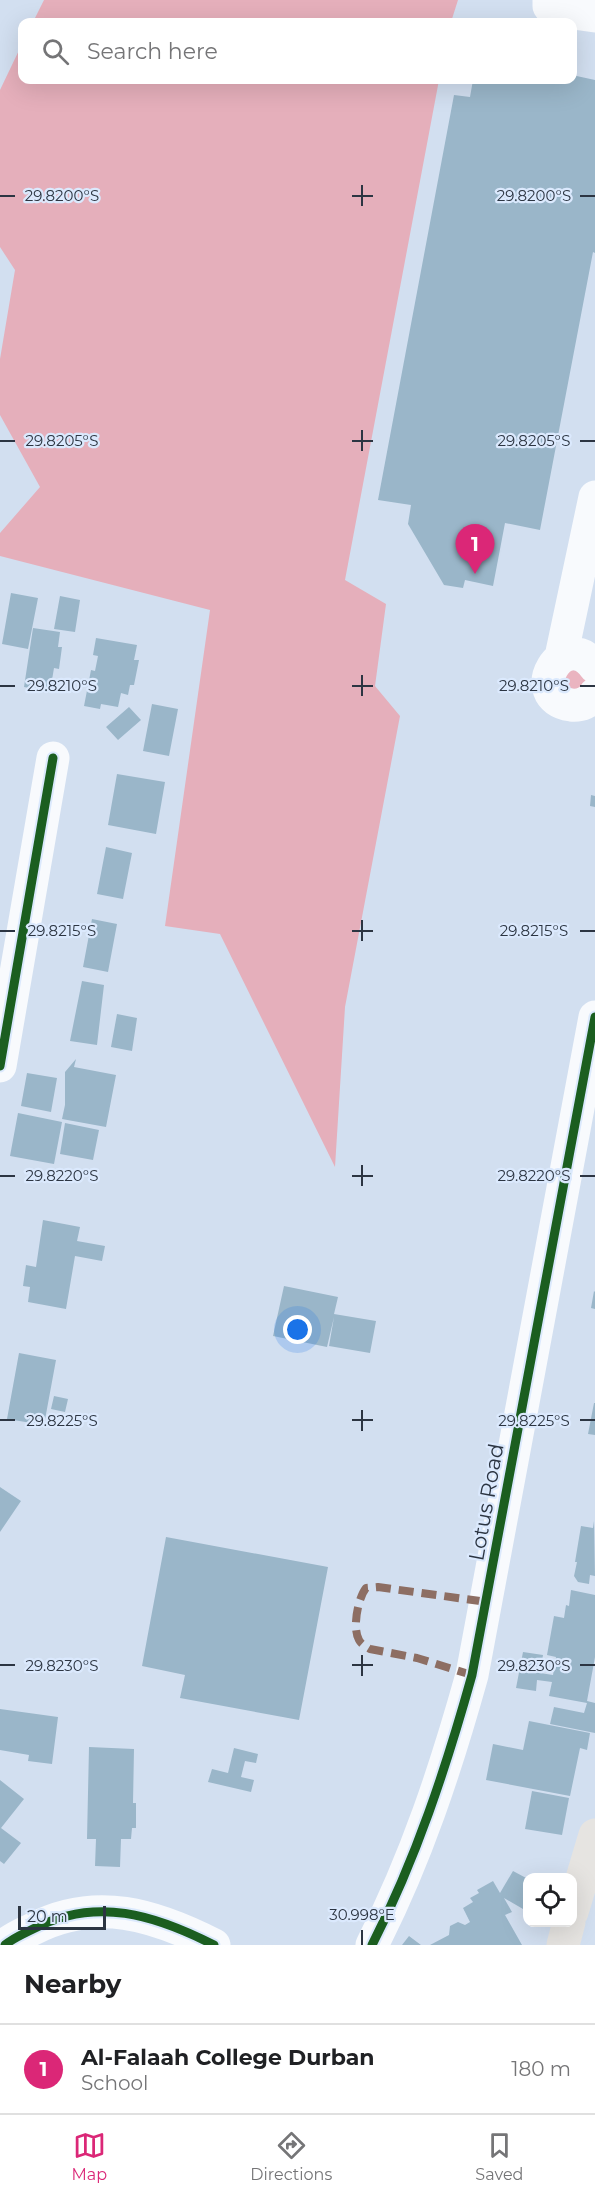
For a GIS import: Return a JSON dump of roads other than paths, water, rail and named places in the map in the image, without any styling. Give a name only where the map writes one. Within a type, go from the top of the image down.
[{"type":"main road","points":[[577,1898],[595,1835]]},
{"type":"main road","points":[[563,1945],[568,1927]]},
{"type":"street","points":[[549,0],[552,10],[595,16]]},
{"type":"street","points":[[561,657],[595,496]]},
{"type":"street","points":[[571,654],[581,655],[590,660],[595,689],[585,703],[575,706],[565,704],[550,692],[549,672],[561,657],[571,654]]},
{"type":"street","points":[[0,1066],[53,758]]},
{"type":"street","name":"Lotus Road","points":[[372,1945],[427,1820],[472,1675],[595,1017]]},
{"type":"street","points":[[5,1945],[46,1922],[98,1910],[149,1917],[214,1945]]},
{"type":"place","name":"Al-Falaah College Durban","points":[[475,574]]}]
